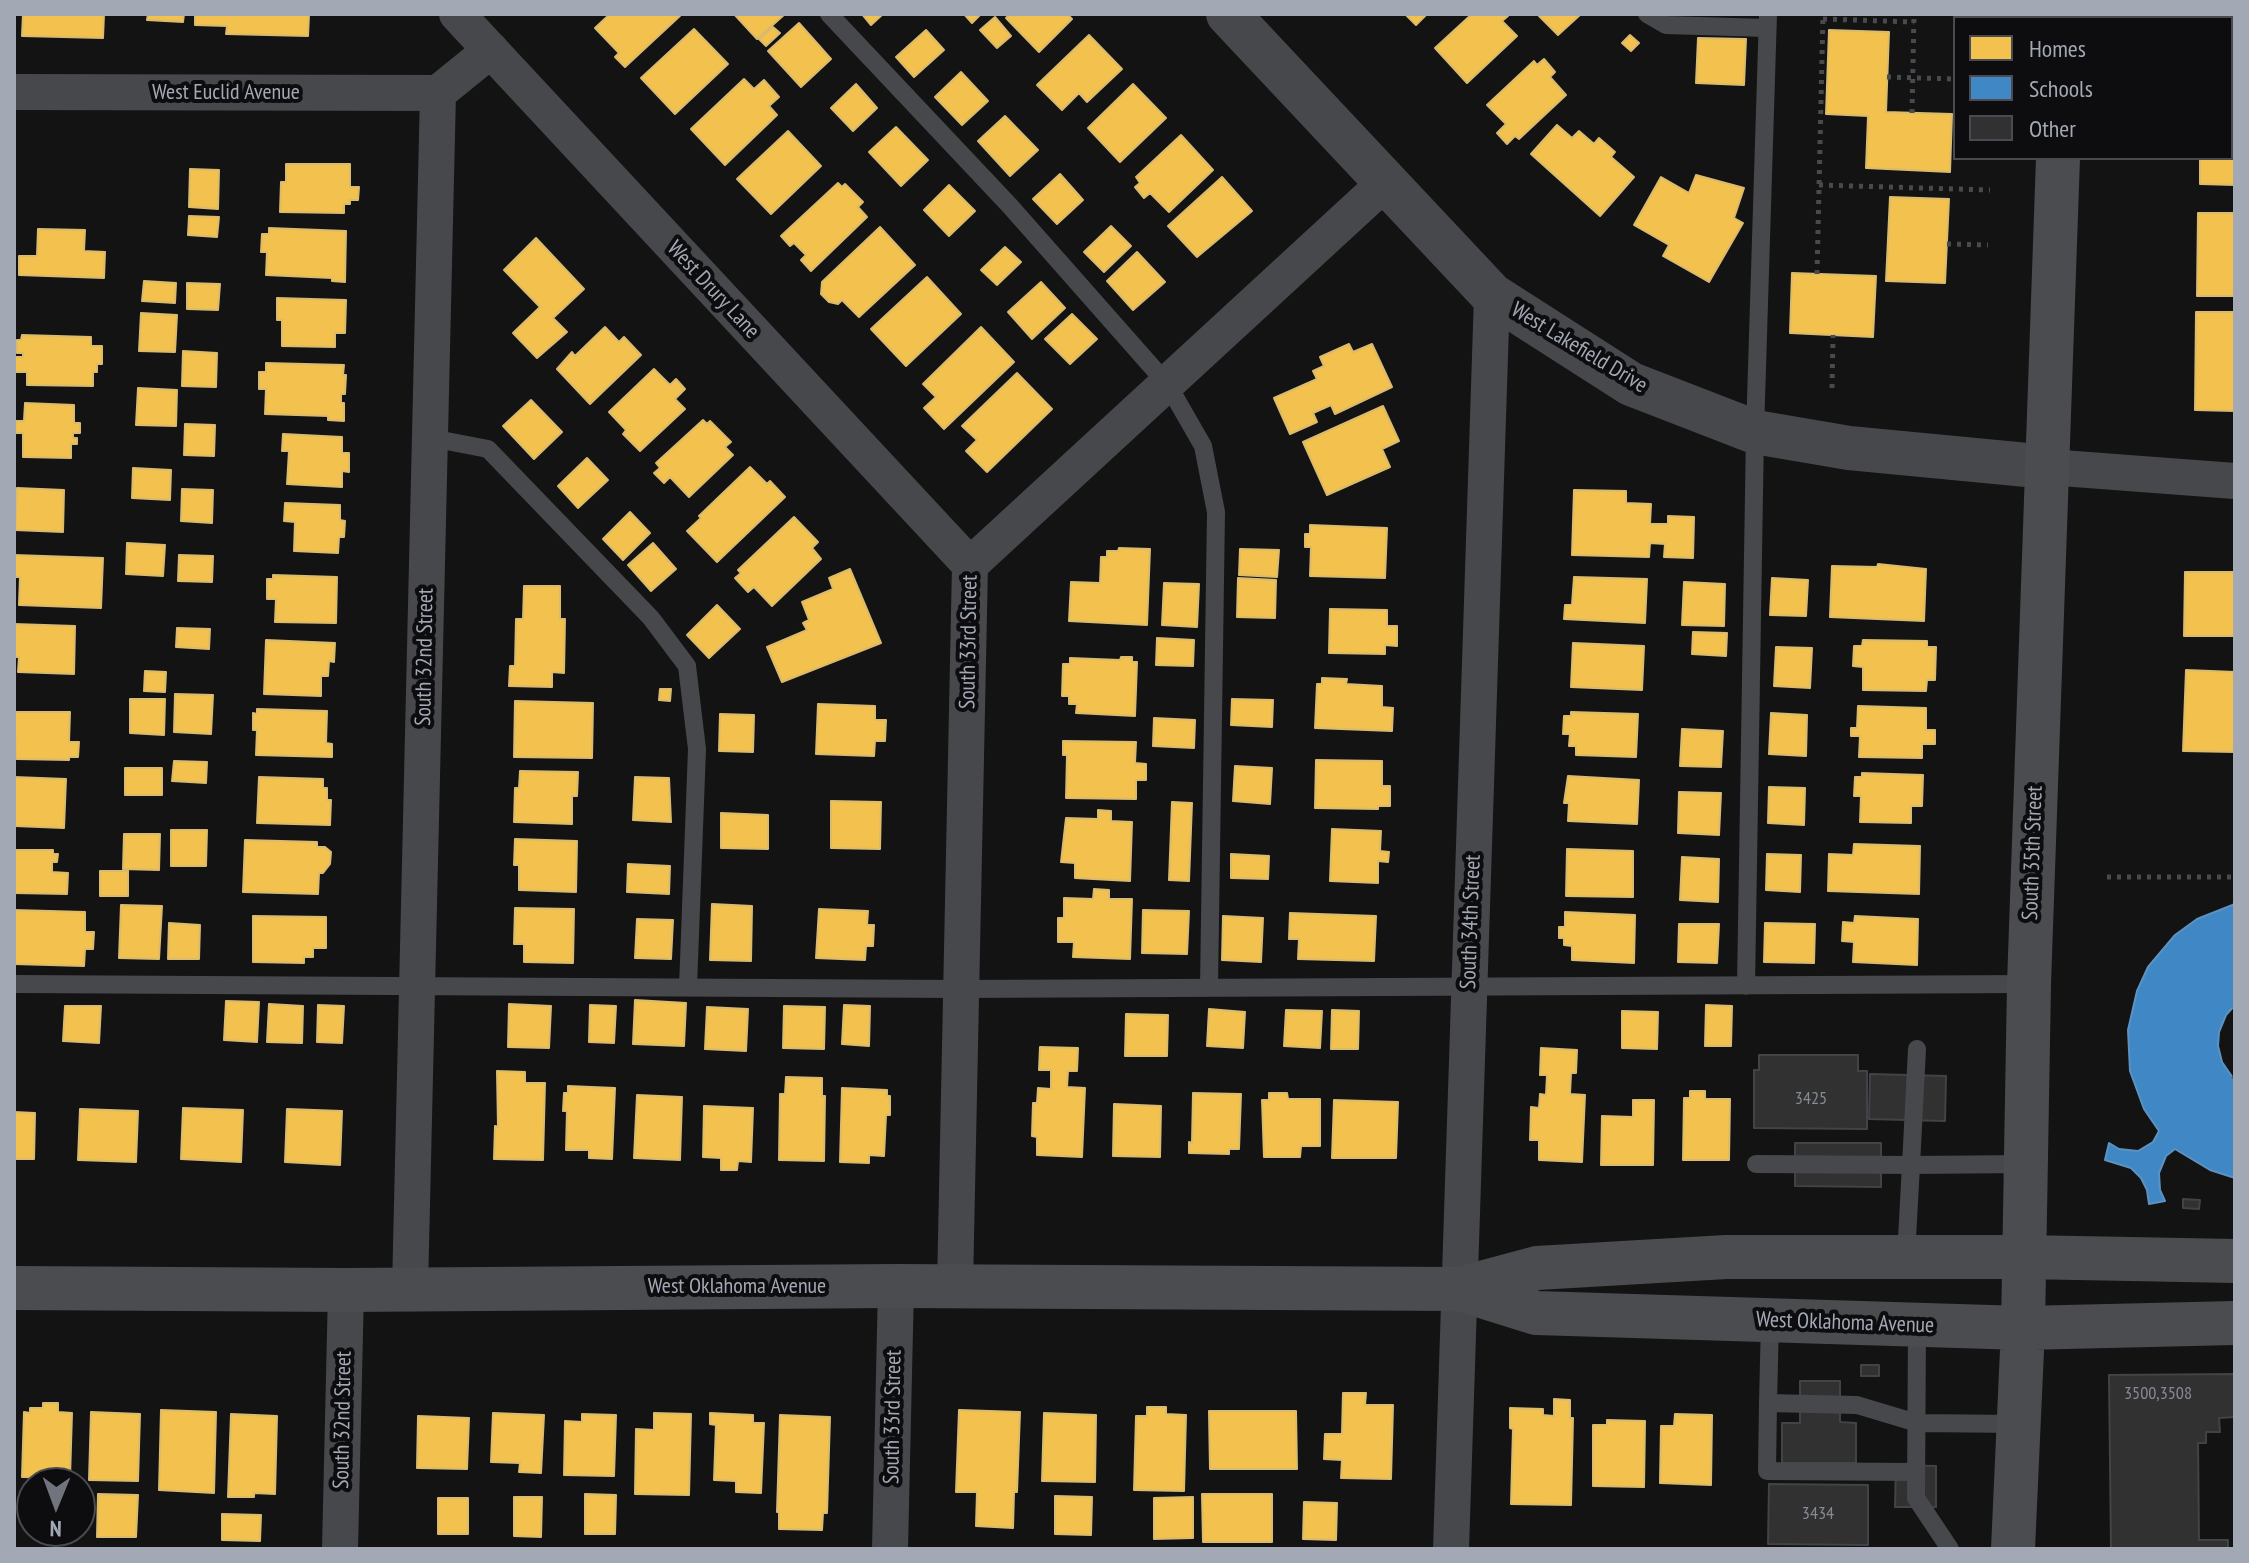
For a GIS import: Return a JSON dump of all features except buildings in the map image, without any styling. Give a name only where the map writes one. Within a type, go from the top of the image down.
[{"type":"main road","name":"South 35th Street","points":[[2013,1549],[2023,1328],[2029,984],[2058,160]]},
{"type":"main road","name":"West Oklahoma Avenue","points":[[14,1288],[346,1290],[955,1286],[1459,1289],[1537,1268],[1726,1257],[2235,1261]]},
{"type":"main road","name":"West Oklahoma Avenue","points":[[1459,1289],[1536,1313],[2023,1328],[2235,1323]]},
{"type":"street","name":"West Drury Lane","points":[[457,14],[970,565]]},
{"type":"street","name":"West Lakefield Drive","points":[[1228,14],[1492,295],[1631,384],[1755,432],[1849,448],[2235,481]]},
{"type":"street","points":[[438,93],[491,50]]},
{"type":"street","name":"West Euclid Avenue","points":[[14,92],[438,93]]},
{"type":"street","name":"South 32nd Street","points":[[410,1289],[438,93]]},
{"type":"street","name":"South 33rd Street","points":[[955,1286],[970,565],[1387,181]]},
{"type":"street","name":"South 34th Street","points":[[1451,1549],[1492,295]]},
{"type":"street","name":"South 33rd Street","points":[[890,1549],[896,1286]]},
{"type":"street","name":"South 32nd Street","points":[[340,1549],[346,1290]]},
{"type":"lane","points":[[829,14],[1010,206],[1168,385],[1203,446],[1216,512],[1209,987]]},
{"type":"lane","points":[[1647,14],[1666,25],[1767,21],[1755,432],[1746,986]]},
{"type":"lane","points":[[431,438],[488,449],[651,618],[687,666],[697,749],[688,987]]},
{"type":"lane","points":[[14,984],[960,989],[2029,984]]},
{"type":"lane","points":[[1906,1257],[1917,1049]]},
{"type":"lane","points":[[1756,1164],[2026,1164]]},
{"type":"lane","points":[[1770,1320],[1767,1471],[1916,1472]]},
{"type":"lane","points":[[1917,1325],[1916,1498],[1950,1549]]},
{"type":"lane","points":[[1768,1403],[1857,1405],[1917,1423],[2019,1424]]},
{"type":"path","points":[[1912,113],[1914,14]]},
{"type":"path","points":[[1817,274],[1823,16],[1914,22]]},
{"type":"path","points":[[1887,77],[1953,79]]},
{"type":"path","points":[[1819,185],[1990,190]]},
{"type":"path","points":[[1947,244],[1988,245]]},
{"type":"path","points":[[1832,388],[1833,335]]},
{"type":"path","points":[[2107,877],[2235,877]]}]
